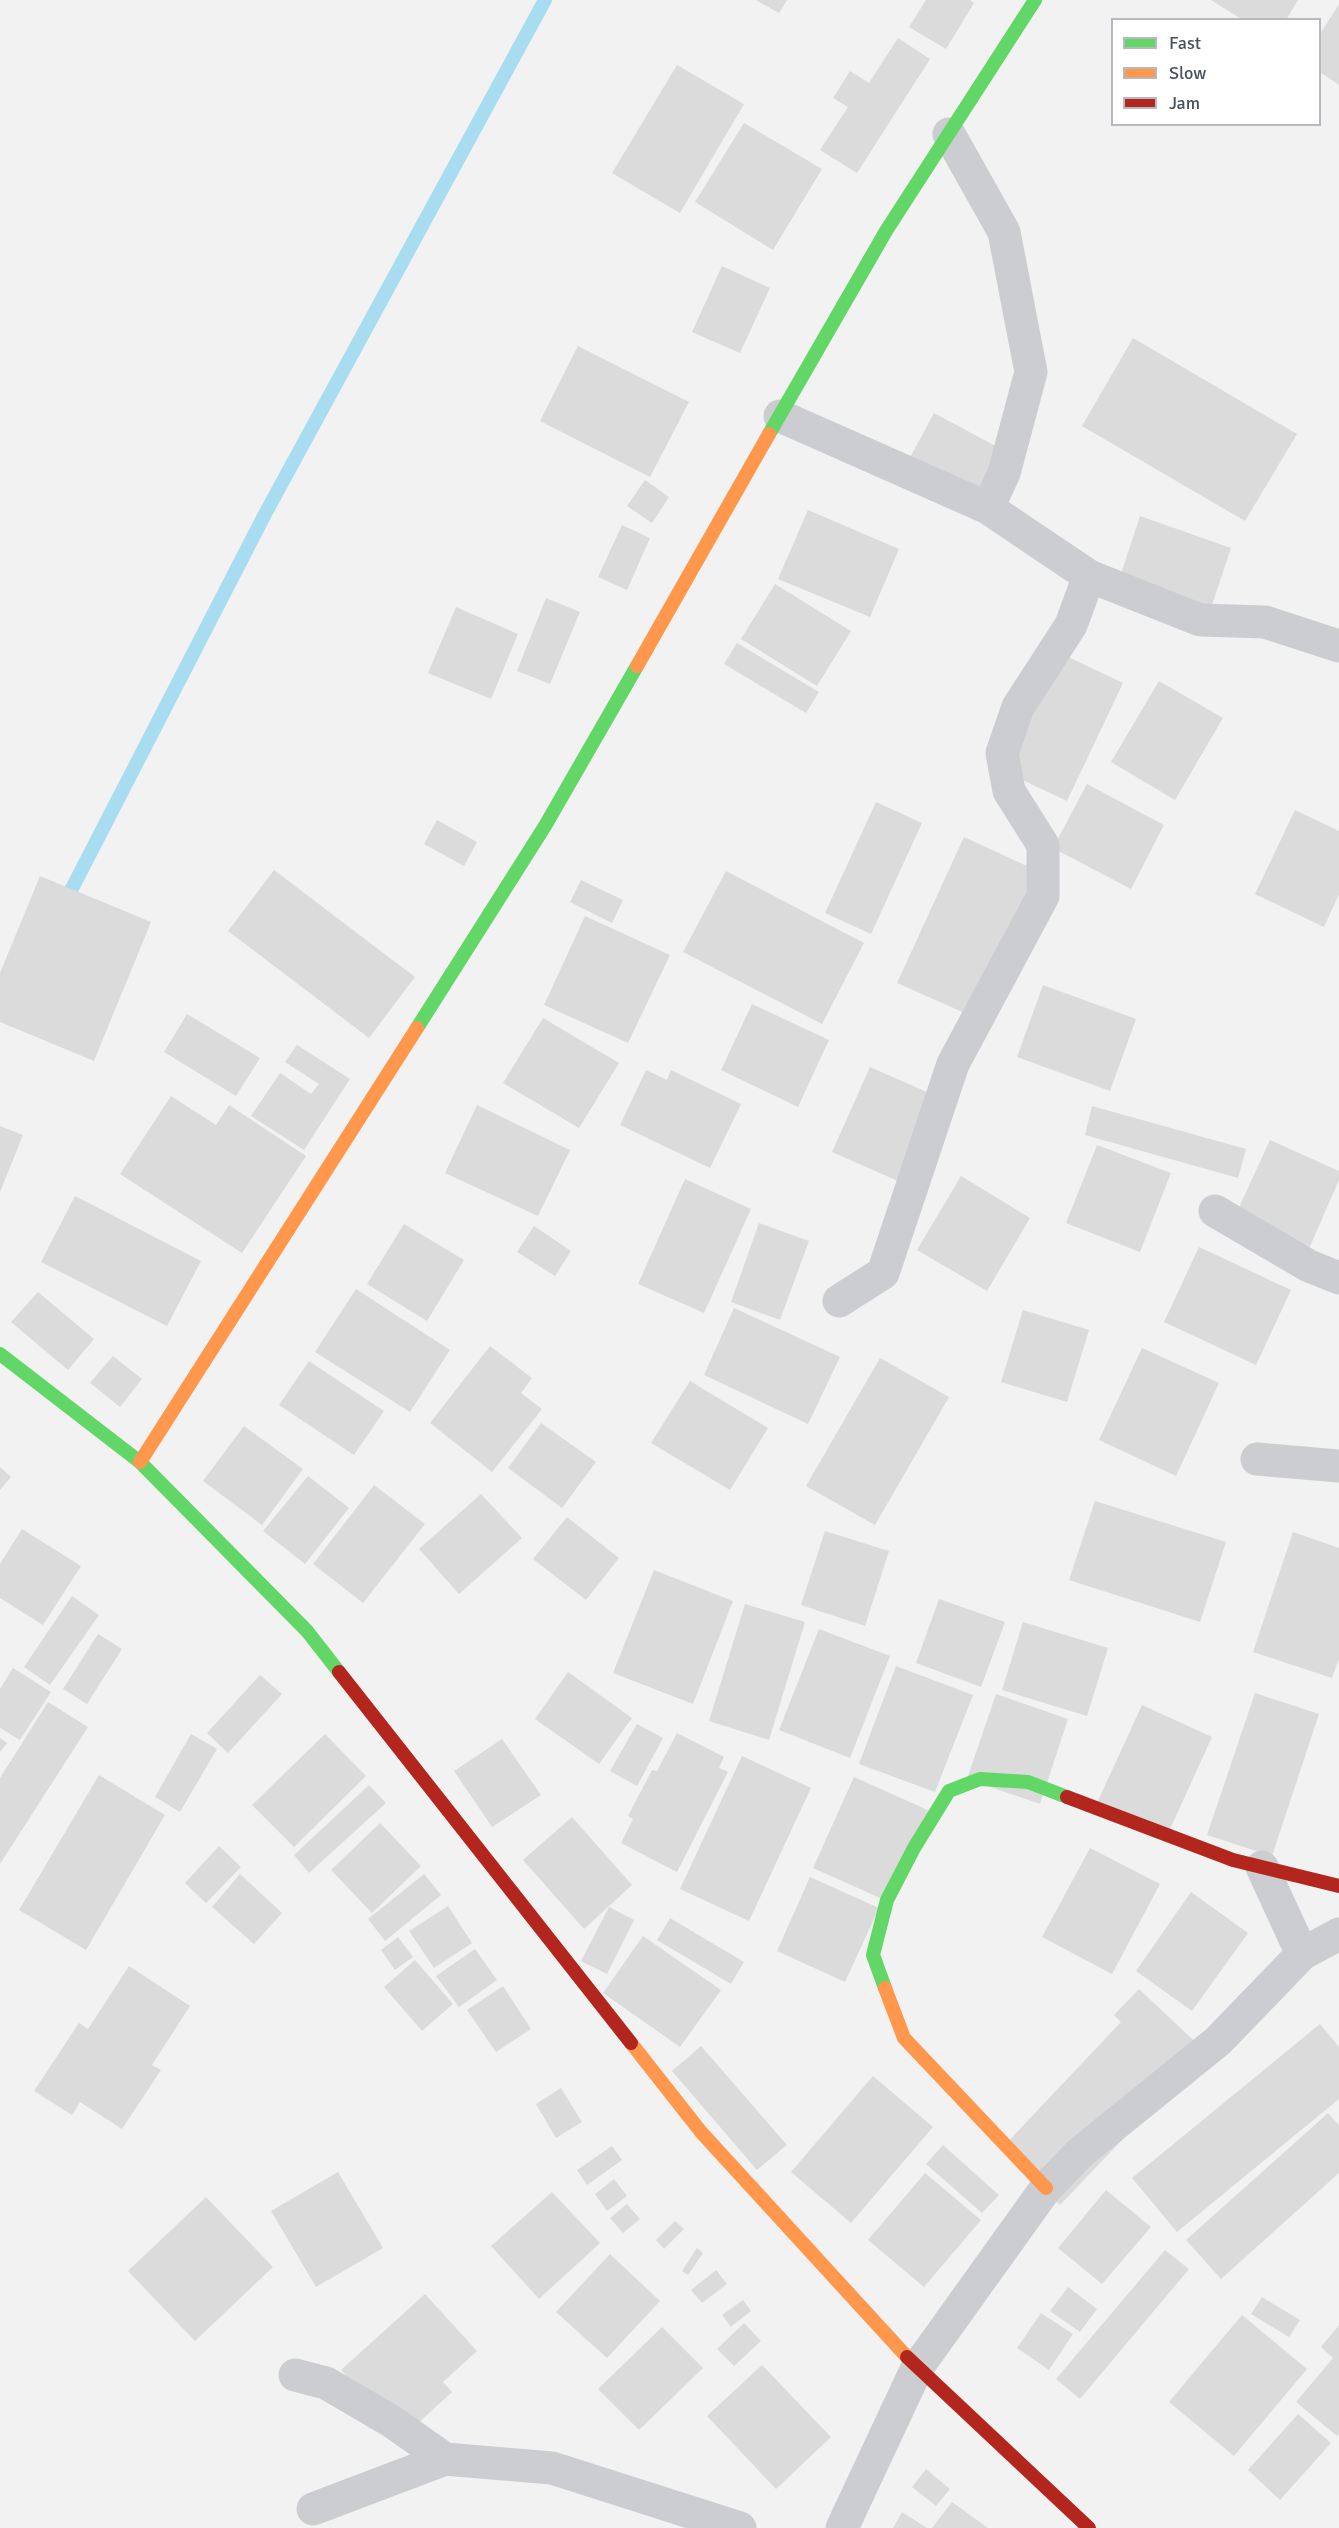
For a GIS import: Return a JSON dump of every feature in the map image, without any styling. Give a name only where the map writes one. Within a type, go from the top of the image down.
[{"type":"street","points":[[140,1462],[545,826],[886,231],[1035,0]]},
{"type":"street","points":[[949,134],[1004,232],[1031,372],[1004,473],[987,508]]},
{"type":"street","points":[[780,416],[987,508],[1089,576],[1200,620],[1265,622],[1339,646]]},
{"type":"street","points":[[839,1301],[883,1273],[953,1064],[1043,896],[1043,845],[1009,791],[1002,753],[1018,707],[1071,625],[1089,576]]},
{"type":"street","points":[[1215,1211],[1309,1266],[1339,1278]]},
{"type":"street","points":[[0,1354],[140,1462],[307,1631],[701,2132],[917,2368],[1089,2528]]},
{"type":"street","points":[[1257,1459],[1339,1466]]},
{"type":"street","points":[[1046,2188],[904,2038],[873,1955],[887,1900],[914,1848],[949,1791],[980,1779],[1028,1782],[1233,1860],[1339,1886]]},
{"type":"street","points":[[1262,1867],[1302,1954]]},
{"type":"street","points":[[843,2528],[917,2368],[1046,2188],[1081,2152],[1218,2041],[1302,1954],[1339,1934]]},
{"type":"street","points":[[295,2375],[326,2383],[391,2421],[445,2459]]},
{"type":"street","points":[[314,2509],[445,2459],[552,2468],[740,2528]]},
{"type":"building","points":[[756,0],[787,0],[779,13]]},
{"type":"building","points":[[926,0],[970,0],[974,3],[946,49],[909,27]]},
{"type":"building","points":[[1211,0],[1298,0],[1287,18],[1240,18]]},
{"type":"building","points":[[1339,4],[1339,85],[1321,73],[1321,32]]},
{"type":"building","points":[[898,38],[930,59],[857,173],[820,150],[848,107],[833,98],[850,71],[869,83]]},
{"type":"building","points":[[677,65],[744,104],[680,213],[612,173]]},
{"type":"building","points":[[744,123],[822,169],[773,250],[695,202]]},
{"type":"building","points":[[722,266],[770,288],[740,353],[692,332]]},
{"type":"building","points":[[1133,338],[1297,434],[1245,521],[1082,426]]},
{"type":"building","points":[[578,346],[689,402],[650,477],[540,421]]},
{"type":"building","points":[[934,413],[1018,458],[983,521],[900,476]]},
{"type":"building","points":[[645,480],[669,497],[652,523],[627,506]]},
{"type":"building","points":[[808,510],[899,549],[870,617],[778,579]]},
{"type":"building","points":[[1140,516],[1231,548],[1207,620],[1116,589]]},
{"type":"building","points":[[622,525],[650,538],[627,590],[598,577]]},
{"type":"building","points":[[775,584],[851,631],[817,686],[741,639]]},
{"type":"building","points":[[546,598],[580,612],[550,684],[517,671]]},
{"type":"building","points":[[456,607],[518,634],[491,699],[428,673]]},
{"type":"building","points":[[737,643],[819,692],[806,713],[724,664]]},
{"type":"building","points":[[1058,652],[1123,683],[1067,801],[1001,770]]},
{"type":"building","points":[[1159,681],[1223,718],[1175,800],[1111,762]]},
{"type":"building","points":[[1087,784],[1164,825],[1131,889],[1053,848]]},
{"type":"building","points":[[876,802],[922,823],[871,934],[825,913]]},
{"type":"building","points":[[1295,810],[1339,831],[1339,894],[1324,927],[1255,894]]},
{"type":"building","points":[[437,820],[477,842],[464,866],[424,844]]},
{"type":"building","points":[[964,837],[1042,873],[976,1018],[897,983]]},
{"type":"building","points":[[274,870],[415,977],[369,1038],[228,931]]},
{"type":"building","points":[[726,871],[864,943],[822,1024],[683,952]]},
{"type":"building","points":[[40,876],[151,922],[94,1061],[0,1022],[0,973]]},
{"type":"building","points":[[581,880],[623,900],[612,923],[570,902]]},
{"type":"building","points":[[585,916],[670,955],[628,1043],[544,1005]]},
{"type":"building","points":[[1043,985],[1136,1019],[1110,1091],[1017,1057]]},
{"type":"building","points":[[752,1004],[829,1040],[798,1107],[721,1070]]},
{"type":"building","points":[[187,1014],[260,1058],[236,1096],[164,1052]]},
{"type":"building","points":[[543,1018],[619,1063],[579,1128],[503,1083]]},
{"type":"building","points":[[297,1045],[350,1079],[304,1150],[251,1116],[280,1073],[311,1094],[319,1084],[285,1062]]},
{"type":"building","points":[[870,1067],[945,1100],[907,1185],[832,1152]]},
{"type":"building","points":[[646,1070],[667,1080],[671,1070],[741,1104],[710,1168],[620,1125]]},
{"type":"building","points":[[171,1096],[216,1125],[229,1105],[306,1156],[242,1253],[120,1174]]},
{"type":"building","points":[[477,1105],[570,1150],[538,1216],[445,1173]]},
{"type":"building","points":[[1092,1106],[1246,1149],[1238,1178],[1085,1135]]},
{"type":"building","points":[[0,1126],[23,1135],[0,1192]]},
{"type":"building","points":[[1270,1140],[1339,1171],[1339,1180],[1308,1251],[1234,1218]]},
{"type":"building","points":[[1097,1145],[1171,1173],[1140,1252],[1066,1223]]},
{"type":"building","points":[[961,1176],[1030,1218],[987,1291],[917,1250]]},
{"type":"building","points":[[685,1179],[751,1209],[704,1313],[638,1284]]},
{"type":"building","points":[[75,1196],[201,1261],[167,1326],[41,1262]]},
{"type":"building","points":[[759,1223],[809,1241],[780,1320],[731,1302]]},
{"type":"building","points":[[404,1224],[464,1260],[427,1321],[367,1284]]},
{"type":"building","points":[[534,1226],[571,1251],[555,1276],[517,1252]]},
{"type":"building","points":[[1199,1247],[1291,1290],[1256,1365],[1164,1322]]},
{"type":"building","points":[[356,1289],[450,1350],[410,1412],[315,1352]]},
{"type":"building","points":[[38,1292],[94,1339],[68,1370],[11,1322]]},
{"type":"building","points":[[734,1308],[840,1357],[808,1424],[704,1375]]},
{"type":"building","points":[[1023,1310],[1089,1330],[1067,1402],[1001,1382]]},
{"type":"building","points":[[490,1346],[532,1378],[521,1393],[542,1409],[492,1472],[430,1423]]},
{"type":"building","points":[[1142,1348],[1219,1383],[1176,1476],[1099,1440]]},
{"type":"building","points":[[113,1356],[142,1379],[120,1407],[90,1383]]},
{"type":"building","points":[[880,1358],[949,1397],[875,1525],[806,1486]]},
{"type":"building","points":[[309,1361],[384,1411],[354,1455],[279,1405]]},
{"type":"building","points":[[690,1381],[768,1428],[730,1490],[651,1443]]},
{"type":"building","points":[[541,1423],[596,1462],[562,1508],[508,1468]]},
{"type":"building","points":[[244,1426],[303,1469],[262,1525],[203,1481]]},
{"type":"building","points":[[0,1467],[11,1477],[0,1490]]},
{"type":"building","points":[[308,1476],[349,1508],[305,1564],[263,1531]]},
{"type":"building","points":[[374,1485],[425,1524],[363,1603],[313,1564]]},
{"type":"building","points":[[481,1494],[522,1538],[459,1594],[419,1549]]},
{"type":"building","points":[[1095,1501],[1226,1542],[1200,1622],[1069,1580]]},
{"type":"building","points":[[567,1517],[619,1558],[586,1600],[533,1559]]},
{"type":"building","points":[[22,1529],[81,1566],[43,1625],[0,1598],[0,1564]]},
{"type":"building","points":[[825,1531],[889,1551],[865,1626],[801,1605]]},
{"type":"building","points":[[1293,1532],[1339,1548],[1339,1659],[1332,1678],[1253,1652]]},
{"type":"building","points":[[654,1570],[733,1601],[693,1704],[613,1673]]},
{"type":"building","points":[[72,1596],[99,1615],[50,1685],[24,1667]]},
{"type":"building","points":[[939,1599],[1005,1622],[981,1687],[916,1663]]},
{"type":"building","points":[[745,1604],[805,1622],[769,1740],[709,1721]]},
{"type":"building","points":[[1023,1622],[1108,1648],[1087,1716],[1002,1690]]},
{"type":"building","points":[[819,1629],[890,1656],[850,1758],[779,1730]]},
{"type":"building","points":[[98,1634],[122,1649],[87,1704],[63,1689]]},
{"type":"building","points":[[896,1666],[973,1695],[935,1792],[859,1764]]},
{"type":"building","points":[[13,1668],[51,1692],[20,1740],[0,1728],[0,1689]]},
{"type":"building","points":[[568,1672],[632,1718],[599,1764],[535,1719]]},
{"type":"building","points":[[260,1675],[282,1694],[228,1753],[207,1733]]},
{"type":"building","points":[[1255,1693],[1319,1714],[1272,1856],[1207,1835]]},
{"type":"building","points":[[996,1694],[1068,1719],[1040,1804],[967,1779]]},
{"type":"building","points":[[48,1702],[88,1727],[0,1864],[0,1778]]},
{"type":"building","points":[[1142,1705],[1212,1737],[1166,1838],[1096,1805]]},
{"type":"building","points":[[637,1724],[663,1738],[637,1786],[610,1771]]},
{"type":"building","points":[[677,1733],[724,1757],[719,1768],[728,1772],[677,1872],[621,1843],[633,1819],[628,1816],[652,1770],[657,1771]]},
{"type":"building","points":[[191,1734],[217,1749],[180,1812],[155,1797]]},
{"type":"building","points":[[325,1734],[366,1776],[294,1847],[252,1805]]},
{"type":"building","points":[[0,1738],[7,1743],[0,1752]]},
{"type":"building","points":[[502,1739],[541,1795],[492,1827],[454,1771]]},
{"type":"building","points":[[742,1756],[811,1788],[749,1921],[680,1889]]},
{"type":"building","points":[[99,1775],[165,1815],[86,1950],[19,1910]]},
{"type":"building","points":[[854,1777],[930,1811],[889,1902],[813,1868]]},
{"type":"building","points":[[369,1785],[386,1803],[309,1873],[294,1855]]},
{"type":"building","points":[[572,1817],[632,1885],[584,1929],[523,1860]]},
{"type":"building","points":[[380,1823],[421,1866],[372,1913],[331,1870]]},
{"type":"building","points":[[219,1846],[241,1867],[206,1903],[185,1883]]},
{"type":"building","points":[[1090,1848],[1160,1884],[1112,1974],[1042,1937]]},
{"type":"building","points":[[240,1874],[282,1913],[254,1944],[212,1907]]},
{"type":"building","points":[[424,1874],[441,1895],[385,1941],[368,1919]]},
{"type":"building","points":[[810,1877],[879,1908],[845,1982],[777,1951]]},
{"type":"building","points":[[1191,1892],[1248,1933],[1192,2011],[1136,1971]]},
{"type":"building","points":[[448,1906],[472,1943],[434,1968],[409,1931]]},
{"type":"building","points":[[609,1907],[634,1920],[607,1974],[581,1961]]},
{"type":"building","points":[[670,1918],[744,1962],[731,1984],[657,1940]]},
{"type":"building","points":[[643,1936],[721,1990],[680,2047],[603,1993]]},
{"type":"building","points":[[398,1937],[413,1957],[395,1970],[381,1950]]},
{"type":"building","points":[[475,1949],[497,1980],[459,2007],[436,1976]]},
{"type":"building","points":[[415,1960],[453,2004],[422,2031],[384,1987]]},
{"type":"building","points":[[129,1966],[190,2006],[152,2065],[161,2070],[122,2129],[80,2102],[72,2115],[34,2091],[79,2023],[88,2029]]},
{"type":"building","points":[[503,1986],[531,2029],[496,2052],[467,2010]]},
{"type":"building","points":[[1139,1989],[1206,2052],[1060,2205],[1001,2149],[1121,2022],[1114,2015]]},
{"type":"building","points":[[1320,2024],[1339,2047],[1339,2099],[1177,2232],[1132,2178]]},
{"type":"building","points":[[701,2046],[787,2145],[757,2170],[672,2071]]},
{"type":"building","points":[[873,2076],[933,2127],[851,2223],[791,2172]]},
{"type":"building","points":[[561,2088],[582,2122],[556,2138],[536,2104]]},
{"type":"building","points":[[1328,2113],[1339,2125],[1339,2173],[1221,2279],[1186,2240]]},
{"type":"building","points":[[943,2145],[999,2195],[982,2213],[926,2164]]},
{"type":"building","points":[[612,2146],[622,2160],[587,2185],[577,2170]]},
{"type":"building","points":[[338,2172],[383,2248],[316,2287],[271,2211]]},
{"type":"building","points":[[925,2173],[981,2220],[924,2287],[868,2240]]},
{"type":"building","points":[[614,2179],[627,2196],[607,2211],[595,2194]]},
{"type":"building","points":[[1106,2190],[1151,2227],[1102,2284],[1058,2248]]},
{"type":"building","points":[[552,2192],[600,2243],[539,2299],[491,2246]]},
{"type":"building","points":[[206,2197],[273,2267],[195,2341],[128,2271]]},
{"type":"building","points":[[627,2204],[640,2219],[623,2233],[610,2218]]},
{"type":"building","points":[[675,2221],[684,2229],[664,2249],[656,2240]]},
{"type":"building","points":[[697,2248],[703,2253],[688,2275],[682,2271]]},
{"type":"building","points":[[1165,2250],[1189,2269],[1080,2399],[1056,2379]]},
{"type":"building","points":[[610,2254],[660,2301],[607,2358],[556,2312]]},
{"type":"building","points":[[716,2270],[727,2284],[702,2303],[691,2290]]},
{"type":"building","points":[[1068,2287],[1097,2309],[1080,2332],[1050,2311]]},
{"type":"building","points":[[425,2294],[477,2351],[443,2382],[452,2392],[403,2437],[383,2416],[370,2429],[345,2401],[358,2389],[341,2370]]},
{"type":"building","points":[[1262,2297],[1300,2320],[1289,2337],[1251,2314]]},
{"type":"building","points":[[743,2300],[751,2311],[731,2327],[722,2315]]},
{"type":"building","points":[[1041,2313],[1073,2334],[1049,2370],[1017,2348]]},
{"type":"building","points":[[1242,2315],[1307,2369],[1234,2456],[1169,2402]]},
{"type":"building","points":[[744,2323],[761,2341],[734,2366],[717,2349]]},
{"type":"building","points":[[1339,2325],[1339,2433],[1337,2436],[1296,2402],[1333,2358],[1321,2347]]},
{"type":"building","points":[[662,2327],[703,2368],[639,2430],[598,2389]]},
{"type":"building","points":[[762,2365],[831,2437],[776,2489],[707,2416]]},
{"type":"building","points":[[1298,2414],[1331,2443],[1280,2500],[1248,2470]]},
{"type":"building","points":[[926,2469],[950,2489],[936,2506],[912,2487]]},
{"type":"building","points":[[952,2502],[988,2528],[932,2528]]},
{"type":"building","points":[[902,2512],[927,2528],[893,2528]]},
{"type":"waterway","points":[[64,904],[265,514],[545,0]]},
{"type":"traffic: fast","points":[[769,434],[886,231],[1035,0]]},
{"type":"traffic: fast","points":[[417,1028],[545,826],[637,666]]},
{"type":"traffic: fast","points":[[0,1354],[140,1462],[307,1631],[339,1672]]},
{"type":"traffic: fast","points":[[885,1988],[873,1955],[887,1900],[914,1848],[949,1791],[980,1779],[1028,1782],[1067,1797]]},
{"type":"traffic: slow","points":[[637,666],[769,434]]},
{"type":"traffic: slow","points":[[140,1462],[417,1028]]},
{"type":"traffic: slow","points":[[885,1988],[904,2038],[1046,2188]]},
{"type":"traffic: slow","points":[[631,2043],[701,2132],[907,2357]]},
{"type":"traffic: jam","points":[[339,1672],[631,2043]]},
{"type":"traffic: jam","points":[[1067,1797],[1233,1860],[1339,1886]]},
{"type":"traffic: jam","points":[[907,2357],[1089,2528]]}]
